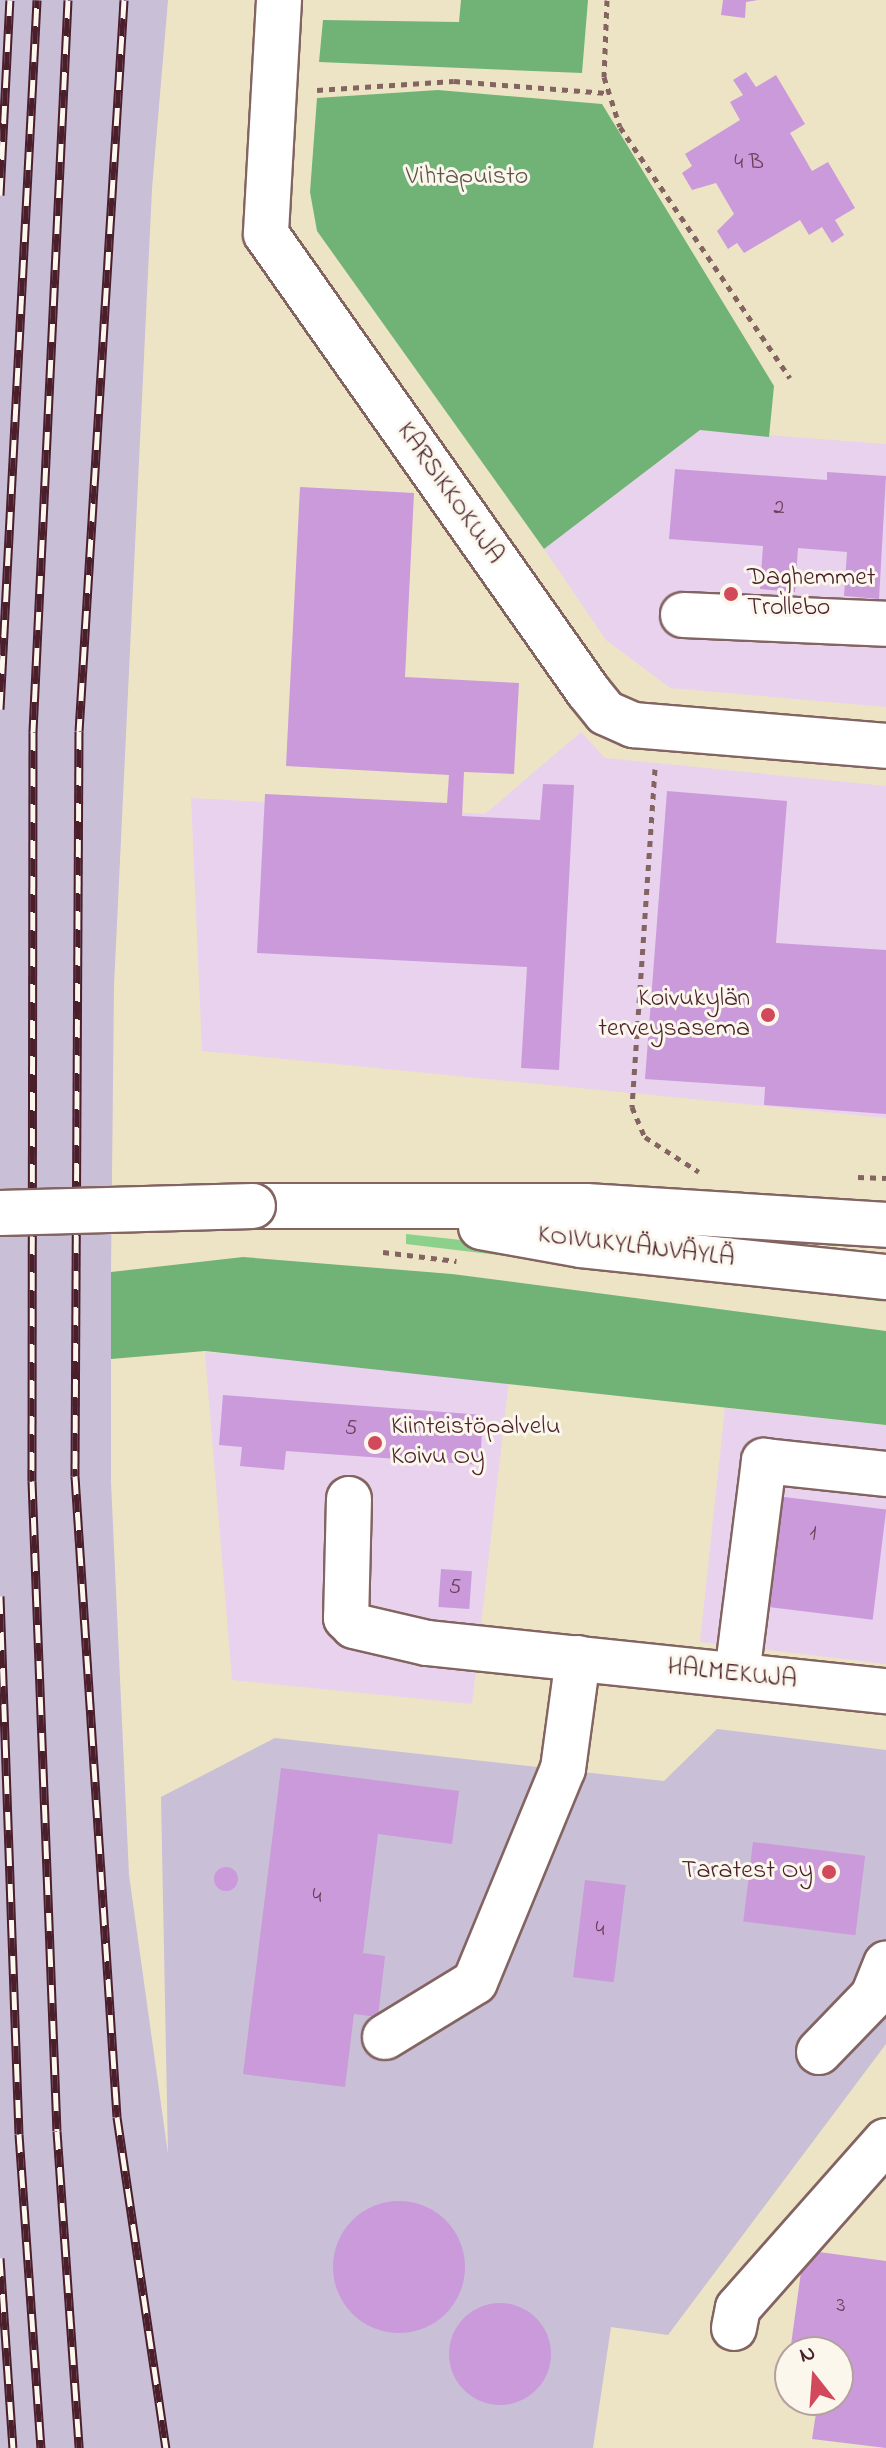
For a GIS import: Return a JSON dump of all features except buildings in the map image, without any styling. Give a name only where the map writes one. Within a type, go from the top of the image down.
[{"type":"street","name":"KARSIKKOKUJA","points":[[279,0],[266,234],[588,691],[606,713],[633,725],[886,746]]},
{"type":"street","points":[[683,615],[886,624]]},
{"type":"street","name":"KOIVUKYLÄNVÄYLÄ","points":[[0,1213],[253,1206],[388,1210],[586,1206],[886,1225]]},
{"type":"street","name":"KOIVUKYLÄNVÄYLÄ","points":[[388,1210],[581,1245],[886,1277]]},
{"type":"street","points":[[737,1675],[764,1461],[886,1474]]},
{"type":"street","name":"HALMEKUJA","points":[[349,1499],[346,1618],[354,1626],[427,1643],[886,1691]]},
{"type":"street","points":[[385,2037],[475,1982],[563,1769],[578,1658]]},
{"type":"street","points":[[819,2052],[873,1996],[886,1963]]},
{"type":"street","points":[[734,2328],[738,2308],[886,2141]]},
{"type":"path","points":[[607,0],[607,93],[620,127],[790,378]]},
{"type":"path","points":[[303,91],[454,81],[607,93]]},
{"type":"path","points":[[665,761],[655,765],[632,1107],[645,1137],[700,1173]]},
{"type":"shaded area","points":[[0,0],[168,0],[152,189],[114,986],[111,1482],[129,1875],[168,2154],[161,1797],[275,1738],[664,1781],[717,1729],[886,1750],[886,2044],[668,2335],[611,2327],[593,2448],[0,2448]]},
{"type":"shaded area","name":"Daghemmet Trollebo","points":[[700,430],[886,444],[886,707],[670,688],[606,640],[544,549]]},
{"type":"shaded area","points":[[581,732],[605,758],[886,786],[886,1118],[202,1051],[191,798],[485,814]]},
{"type":"shaded area","points":[[205,1352],[509,1379],[472,1704],[232,1680]]},
{"type":"shaded area","points":[[725,1408],[886,1425],[886,1664],[700,1642]]},
{"type":"green space","points":[[461,0],[588,0],[582,73],[319,62],[323,20],[459,22]]},
{"type":"green space","name":"Vihtapuisto","points":[[438,90],[602,104],[774,386],[769,437],[700,430],[544,549],[317,231],[310,192],[317,98]]},
{"type":"green space","points":[[406,1234],[886,1286],[886,1302],[406,1244]]},
{"type":"green space","points":[[243,1257],[452,1274],[886,1331],[886,1425],[205,1351],[111,1359],[111,1272]]},
{"type":"railway","points":[[0,195],[10,0]]},
{"type":"railway","points":[[0,709],[37,0]]},
{"type":"railway","points":[[68,0],[33,732],[32,1481],[57,2131],[79,2448]]},
{"type":"railway","points":[[124,0],[79,731],[75,1476],[117,2117],[166,2448]]},
{"type":"railway","points":[[0,1596],[19,2134],[41,2448]]},
{"type":"railway","points":[[0,2258],[13,2448]]},
{"type":"place","name":"Daghemmet Trollebo","points":[[731,594]]},
{"type":"place","name":"Koivukylän terveysasema","points":[[768,1015]]},
{"type":"place","name":"Kiinteistöpalvelu Koivu Oy","points":[[375,1443]]},
{"type":"place","name":"Taratest Oy","points":[[829,1872]]}]
